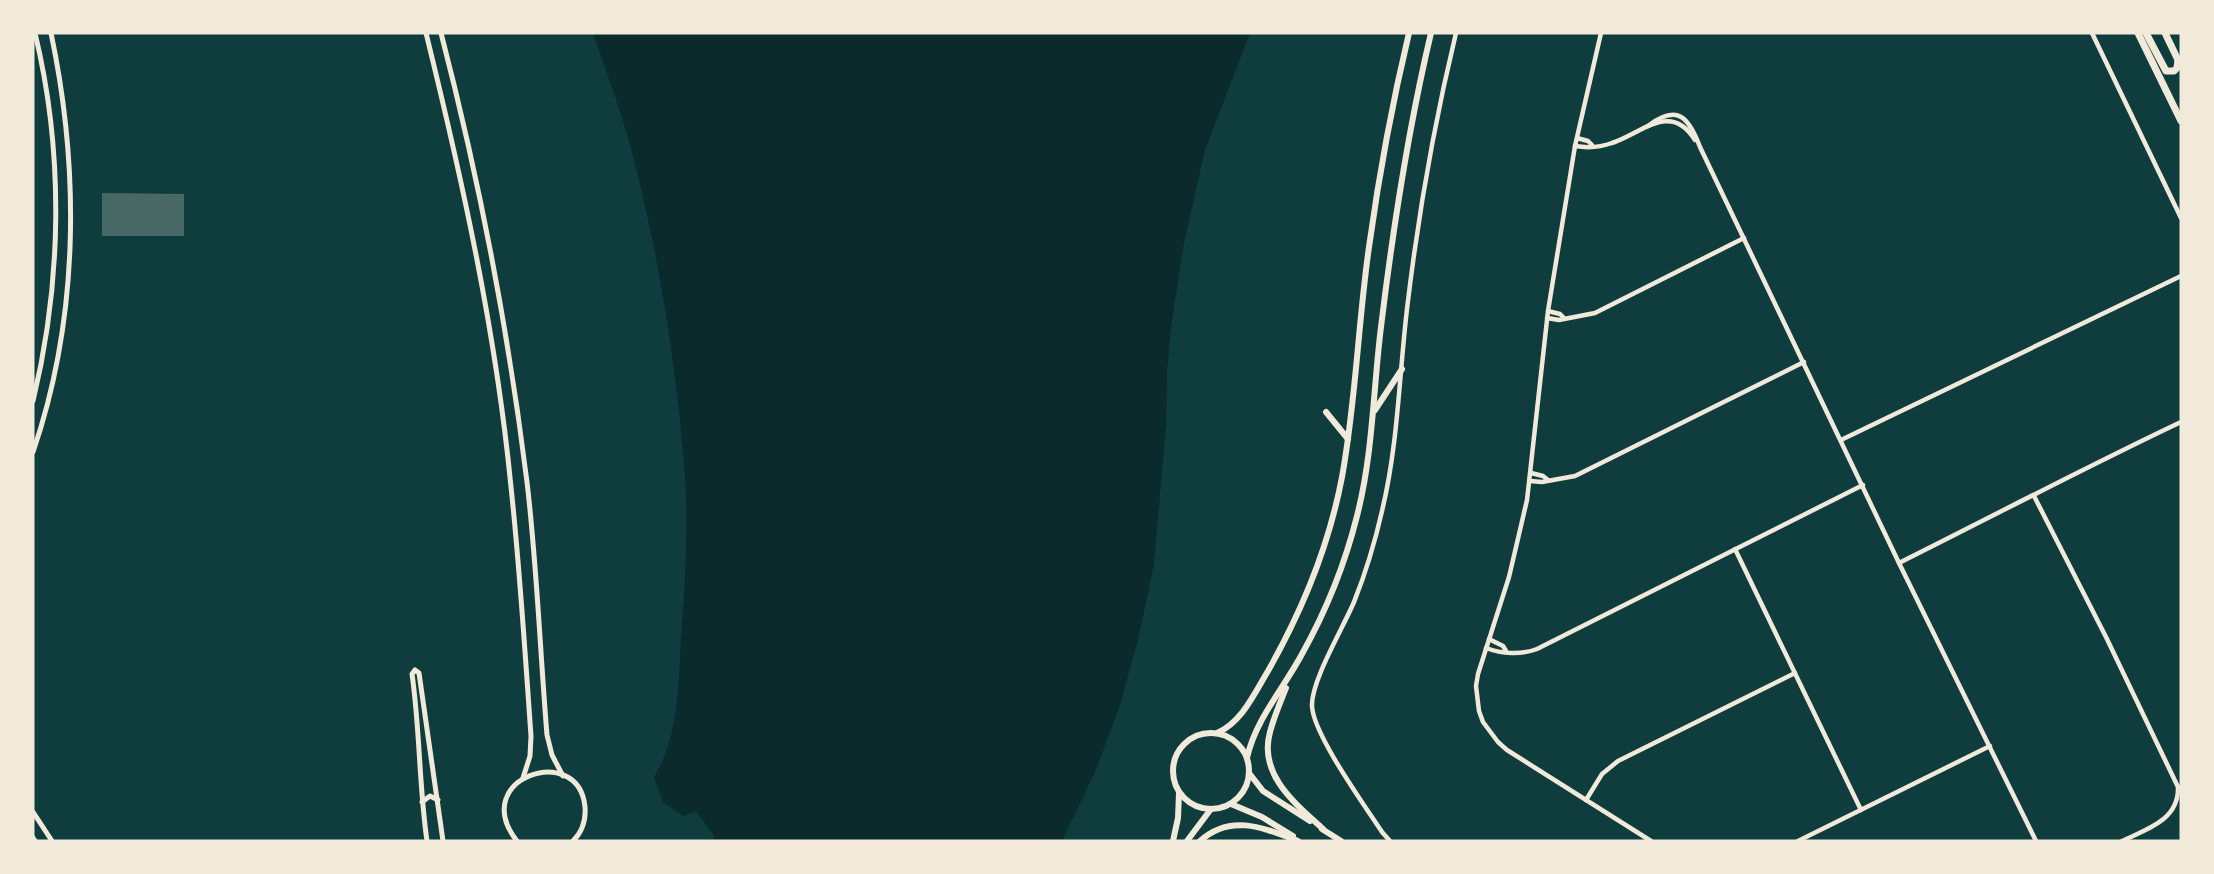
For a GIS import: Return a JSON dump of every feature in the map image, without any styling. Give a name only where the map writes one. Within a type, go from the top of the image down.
[{"type":"main road","points":[[1217,733],[1238,743],[1247,758],[1249,773],[1244,790],[1231,804],[1211,809],[1194,805],[1179,793],[1175,785],[1173,767],[1178,750],[1191,738],[1199,734],[1225,730],[1236,720],[1250,700],[1284,643],[1304,600],[1335,509],[1348,439],[1361,306],[1375,203],[1388,124],[1409,33]]},
{"type":"main road","points":[[1247,758],[1255,733],[1291,675],[1325,608],[1351,538],[1368,466],[1375,410],[1377,357],[1397,206],[1414,110],[1431,33]]},
{"type":"main road","points":[[2138,33],[2181,121]]},
{"type":"main road","points":[[2146,33],[2166,70],[2174,71],[2179,64],[2165,33]]},
{"type":"main road","points":[[1375,410],[1402,369]]},
{"type":"main road","points":[[1326,412],[1348,439]]},
{"type":"main road","points":[[1291,675],[1270,732],[1269,760],[1280,786],[1323,829]]},
{"type":"main road","points":[[1249,773],[1263,791],[1341,841]]},
{"type":"main road","points":[[1173,841],[1178,818],[1179,793]]},
{"type":"main road","points":[[1231,804],[1262,817],[1300,841]]},
{"type":"main road","points":[[1187,841],[1211,809]]},
{"type":"main road","points":[[1200,841],[1216,830],[1239,824],[1263,828],[1300,841]]},
{"type":"street","points":[[33,401],[51,294],[56,211],[52,128],[35,33]]},
{"type":"street","points":[[33,452],[50,393],[60,343],[69,268],[68,142],[62,87],[51,33]]},
{"type":"street","points":[[426,33],[473,235],[490,334],[508,465],[531,736],[530,756],[523,778]]},
{"type":"street","points":[[441,33],[479,188],[504,323],[527,485],[547,735],[552,755],[563,776]]},
{"type":"street","points":[[1390,841],[1320,735],[1315,723],[1312,703],[1317,682],[1357,594],[1377,532],[1387,491],[1422,202],[1456,33]]},
{"type":"street","points":[[1601,33],[1575,146],[1548,310],[1530,481],[1516,550],[1478,674],[1476,699],[1490,733],[1507,750],[1651,841]]},
{"type":"street","points":[[2092,33],[2181,218]]},
{"type":"street","points":[[1575,146],[1587,147],[1615,142],[1648,126],[1664,115],[1682,116],[1689,122],[1899,563],[2036,841]]},
{"type":"street","points":[[1577,138],[1588,141],[1592,145]]},
{"type":"street","points":[[1547,318],[1559,320],[1595,313],[1744,238]]},
{"type":"street","points":[[1841,440],[2181,276]]},
{"type":"street","points":[[1548,310],[1564,318]]},
{"type":"street","points":[[1530,481],[1563,480],[1575,476],[1804,362]]},
{"type":"street","points":[[1899,563],[2034,496],[2102,459],[2181,422]]},
{"type":"street","points":[[1531,473],[1548,480]]},
{"type":"street","points":[[1486,648],[1500,652],[1524,653],[1537,649],[1863,485]]},
{"type":"street","points":[[2034,496],[2180,789],[2175,806]]},
{"type":"street","points":[[1735,549],[1861,810]]},
{"type":"street","points":[[1490,639],[1503,646],[1506,651]]},
{"type":"street","points":[[427,841],[412,674],[415,670],[419,673],[443,841]]},
{"type":"street","points":[[1586,800],[1602,774],[1618,761],[1795,674]]},
{"type":"street","points":[[1798,841],[1990,746]]},
{"type":"street","points":[[517,841],[505,820],[505,808],[510,791],[523,778],[543,771],[563,776],[573,782],[580,792],[585,814],[583,826],[573,841]]},
{"type":"street","points":[[422,803],[424,798],[430,796],[438,800]]},
{"type":"street","points":[[2122,841],[2163,820],[2175,806],[2181,803]]},
{"type":"street","points":[[33,812],[51,841]]},
{"type":"water","points":[[593,33],[1250,33],[1205,150],[1184,243],[1171,327],[1166,426],[1154,564],[1139,636],[1120,705],[1095,772],[1062,841],[712,841],[715,837],[696,811],[683,816],[663,802],[654,777],[673,728],[678,693],[686,552],[684,463],[676,382],[664,300],[648,220],[625,128]]},
{"type":"building","points":[[102,193],[184,194],[184,236],[102,236]]}]
